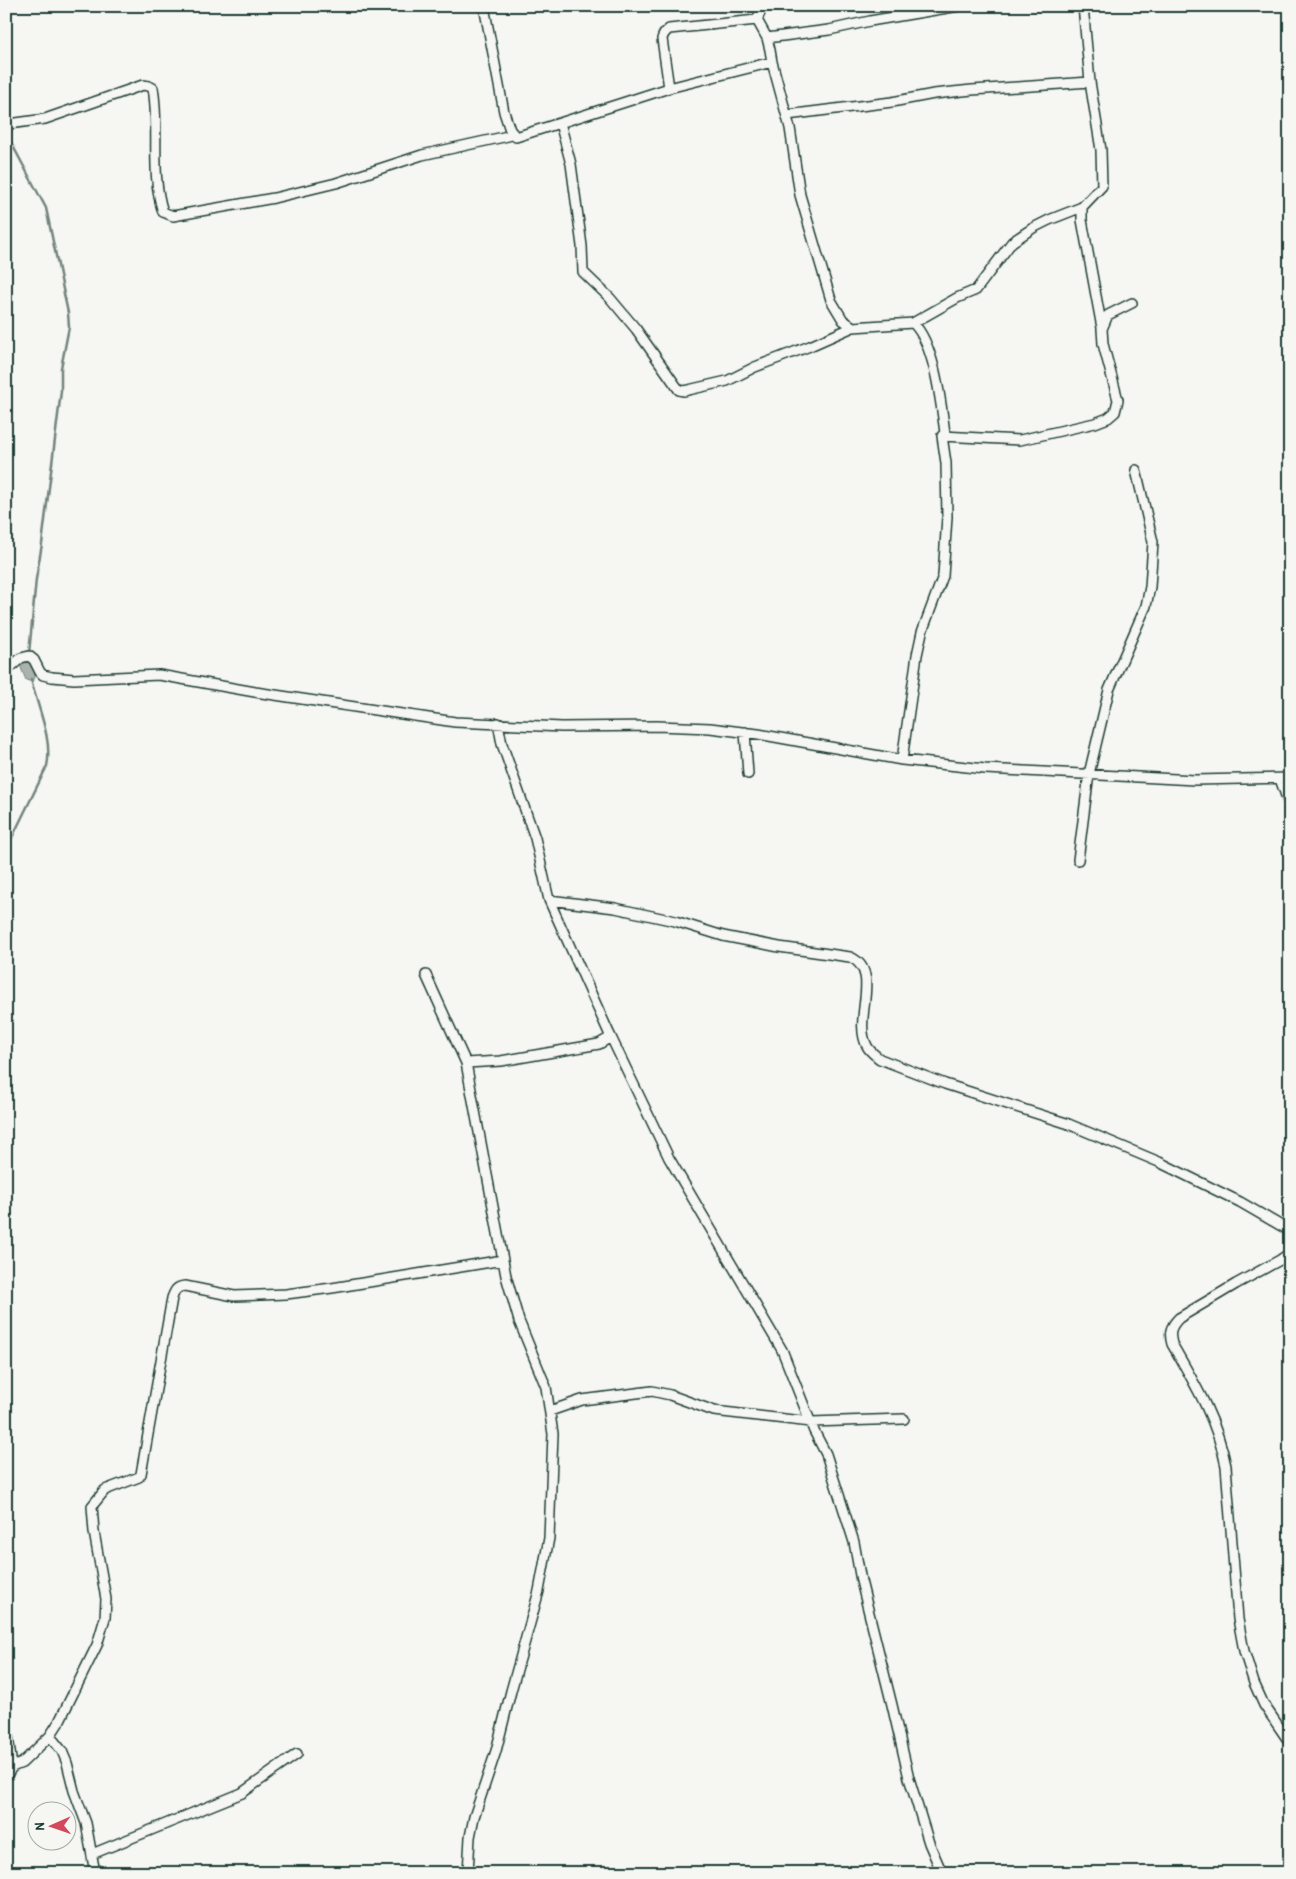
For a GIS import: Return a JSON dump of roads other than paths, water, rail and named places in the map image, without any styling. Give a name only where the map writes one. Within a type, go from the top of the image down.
[{"type":"street","points":[[484,6],[501,98],[511,134],[516,137],[669,88],[772,62]]},
{"type":"street","points":[[756,6],[760,13],[758,20],[767,38],[787,116],[800,195],[825,285],[840,316],[853,327]]},
{"type":"street","points":[[767,38],[829,30],[918,10],[959,6]]},
{"type":"street","points":[[560,123],[572,164],[582,246],[583,272],[636,329],[679,390],[684,391],[727,381],[755,367],[853,327],[913,323],[956,298],[976,290],[1012,242],[1049,220],[1082,207],[1100,190],[1103,182],[1101,150],[1090,82],[1083,6]]},
{"type":"street","points":[[669,88],[662,39],[663,34],[669,29],[758,20]]},
{"type":"street","points":[[787,116],[892,102],[934,94],[1090,82]]},
{"type":"street","points":[[9,124],[45,119],[142,85],[153,88],[160,202],[163,212],[173,216],[274,198],[336,183],[422,155],[511,134]]},
{"type":"street","points":[[942,436],[1020,440],[1094,423],[1108,418],[1115,412],[1118,400],[1103,344],[1102,329],[1082,220],[1082,207]]},
{"type":"street","points":[[1102,329],[1108,315],[1132,303]]},
{"type":"street","points":[[902,760],[922,632],[943,576],[947,517],[946,463],[942,436],[945,433],[943,415],[934,368],[922,333],[913,323]]},
{"type":"street","points":[[1078,860],[1089,774],[1109,690],[1146,606],[1150,587],[1153,542],[1136,470]]},
{"type":"street","points":[[6,671],[21,658],[29,656],[34,660],[40,672],[52,677],[74,679],[159,675],[255,692],[455,722],[562,727],[710,728],[744,732],[902,760],[985,769],[1195,780],[1285,779],[1290,807]]},
{"type":"street","points":[[498,723],[505,752],[535,838],[550,900],[609,1032],[669,1158],[782,1350],[826,1454],[854,1542],[861,1582],[909,1778],[929,1843],[942,1873]]},
{"type":"street","points":[[744,732],[748,774]]},
{"type":"street","points":[[550,900],[614,908],[674,921],[723,936],[779,947],[850,956],[857,959],[862,963],[866,974],[862,1024],[863,1036],[871,1052],[880,1059],[945,1084],[1066,1123],[1159,1162],[1288,1226]]},
{"type":"street","points":[[426,975],[466,1063],[482,1159],[508,1284],[519,1321],[546,1386],[553,1434],[549,1538],[540,1591],[496,1751],[474,1817],[470,1837],[468,1873]]},
{"type":"street","points":[[466,1063],[501,1061],[600,1044],[611,1037],[609,1032]]},
{"type":"street","points":[[1290,1253],[1179,1318],[1174,1323],[1170,1333],[1172,1344],[1217,1428],[1226,1466],[1238,1619],[1244,1651],[1254,1684],[1264,1705],[1290,1743]]},
{"type":"street","points":[[6,1777],[12,1767],[22,1763],[50,1736],[60,1722],[94,1652],[105,1618],[106,1599],[94,1532],[92,1506],[104,1490],[139,1477],[142,1474],[175,1289],[179,1286],[185,1286],[234,1296],[286,1294],[503,1260]]},
{"type":"street","points":[[550,1411],[582,1400],[652,1391],[670,1395],[714,1412],[811,1422],[904,1419]]},
{"type":"street","points":[[6,1720],[12,1767]]},
{"type":"street","points":[[50,1736],[62,1752],[67,1763],[74,1791],[86,1823],[95,1873]]},
{"type":"street","points":[[92,1854],[242,1793],[297,1754]]},
{"type":"waterway","points":[[6,133],[46,208],[68,313],[69,327],[61,368],[61,391],[36,579],[29,654]]},
{"type":"waterway","points":[[6,850],[47,766],[48,745],[44,722],[31,679]]}]
